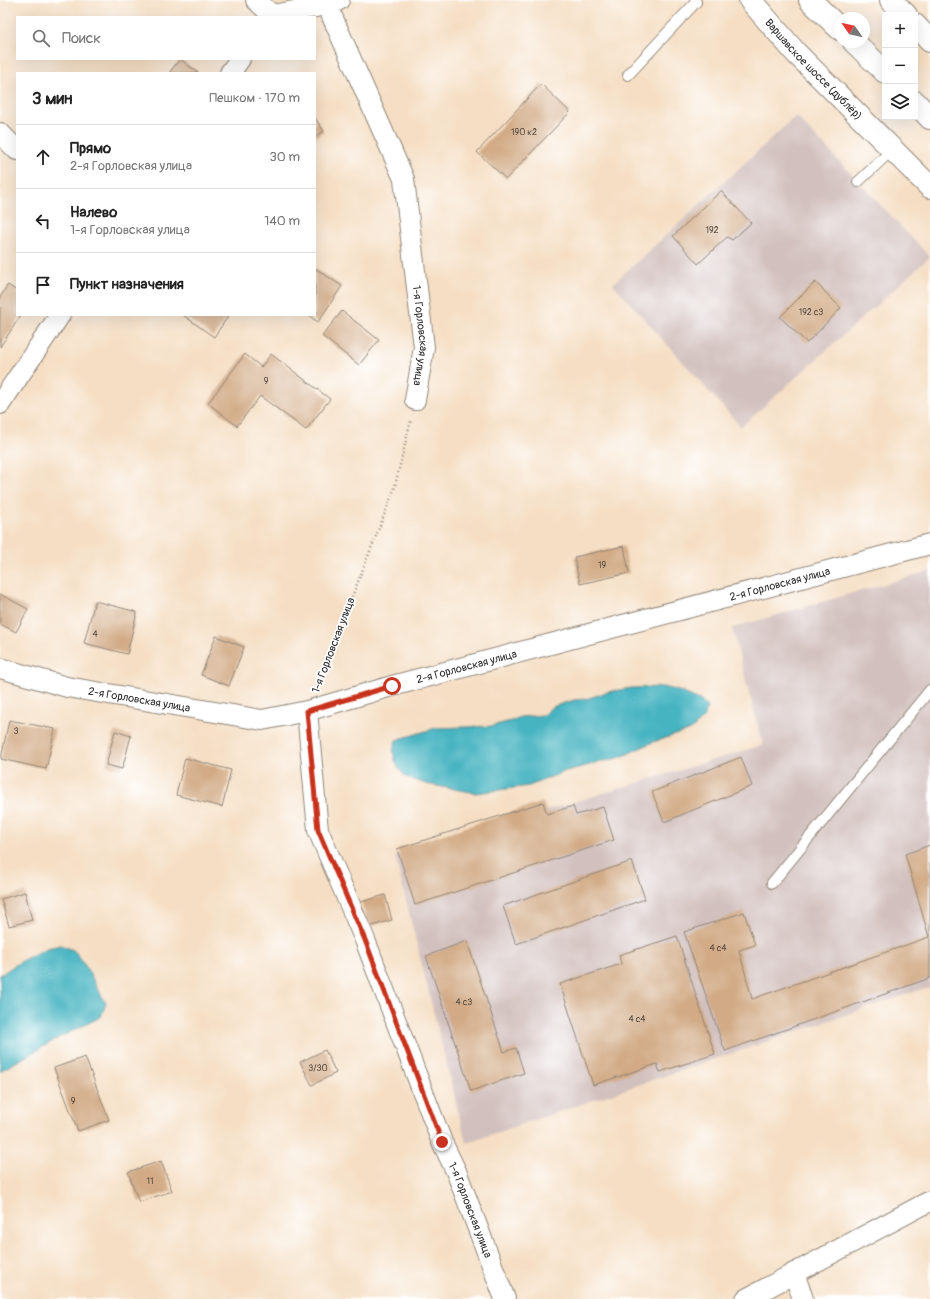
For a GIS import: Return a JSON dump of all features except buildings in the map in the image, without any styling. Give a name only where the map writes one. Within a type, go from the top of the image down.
[{"type":"main road","name":"Варшавское шоссе (дублёр)","points":[[750,0],[796,53],[893,149],[930,188]]},
{"type":"main road","points":[[810,0],[834,23]]},
{"type":"main road","points":[[891,0],[903,12]]},
{"type":"main road","points":[[918,28],[930,41]]},
{"type":"main road","points":[[860,48],[882,69]]},
{"type":"main road","points":[[918,105],[930,118]]},
{"type":"street","points":[[256,0],[271,16],[333,3]]},
{"type":"street","name":"1-я Горловская улица","points":[[333,3],[404,179],[424,347],[415,400]]},
{"type":"street","points":[[231,72],[239,60]]},
{"type":"street","points":[[0,133],[16,149]]},
{"type":"street","points":[[0,404],[59,316]]},
{"type":"street","name":"2-я Горловская улица","points":[[0,668],[67,687],[262,720],[307,711],[400,684],[930,544]]},
{"type":"street","name":"1-я Горловская улица","points":[[307,711],[318,830],[365,940],[442,1142],[456,1171],[505,1299]]},
{"type":"street","points":[[746,1299],[930,1201]]},
{"type":"street","points":[[794,1273],[803,1299]]},
{"type":"lane","points":[[628,75],[696,2],[695,0]]},
{"type":"lane","points":[[858,182],[893,149]]},
{"type":"lane","points":[[772,883],[930,690]]},
{"type":"path","name":"1-я Горловская улица","points":[[307,711],[394,490],[415,400]]},
{"type":"shaded area","points":[[796,116],[930,257],[741,427],[613,284]]},
{"type":"shaded area","points":[[930,571],[930,989],[922,989],[466,1143],[395,856],[763,745],[732,628]]},
{"type":"water","points":[[663,687],[676,690],[700,700],[707,707],[705,717],[691,730],[653,742],[621,757],[566,771],[529,786],[476,793],[426,784],[406,777],[399,769],[395,760],[393,751],[396,740],[436,728],[492,726],[520,717],[543,715],[552,707],[574,700],[586,699],[607,692],[631,688]]},
{"type":"water","points":[[61,945],[73,950],[77,954],[106,1003],[101,1017],[62,1036],[0,1071],[0,975],[23,960],[47,948]]},
{"type":"route","points":[[392,686],[307,711],[318,830],[365,940],[442,1142]]}]
